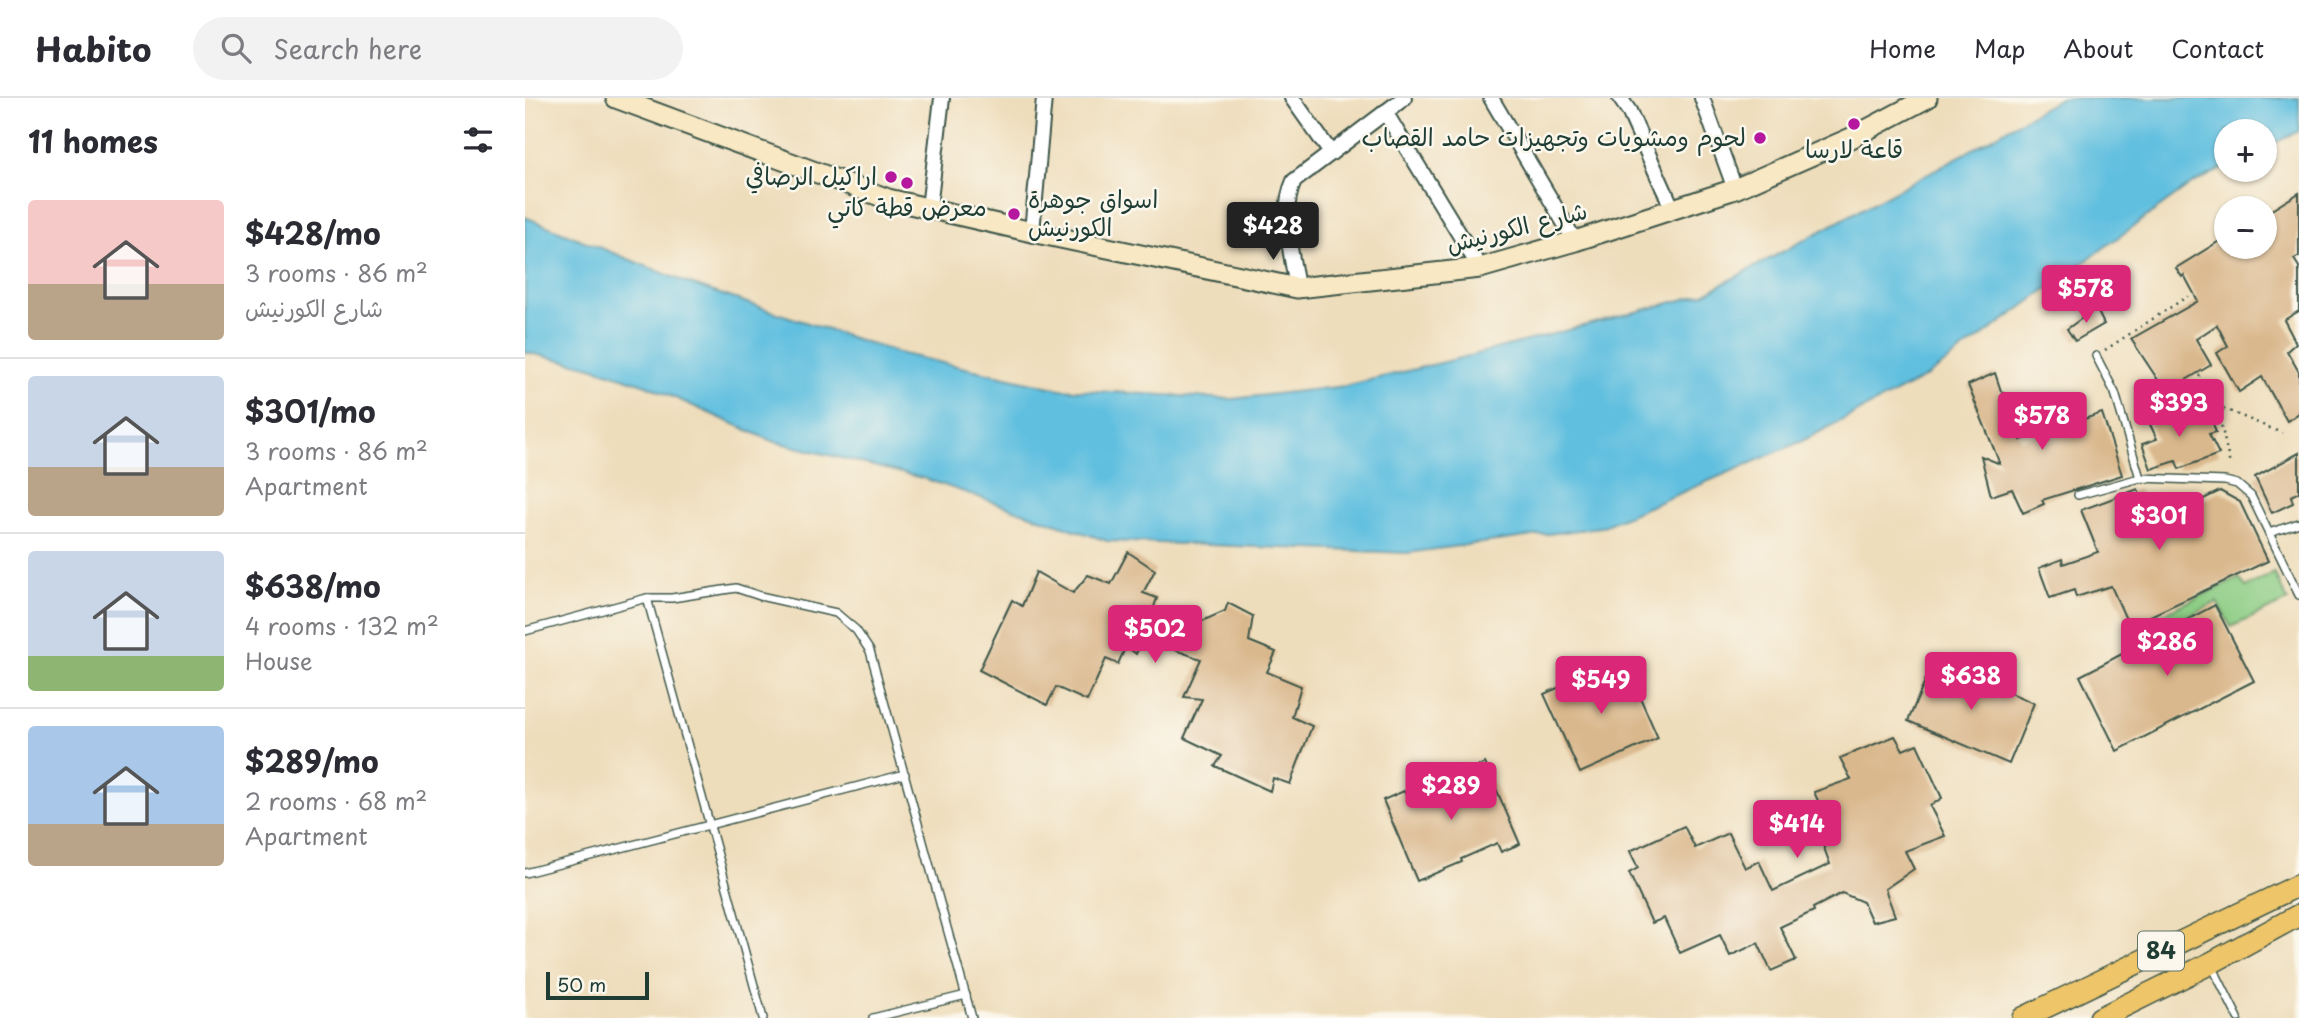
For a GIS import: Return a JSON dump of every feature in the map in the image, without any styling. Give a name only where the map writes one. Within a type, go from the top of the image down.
[{"type":"main road","name":"84","points":[[2023,1018],[2299,885]]},
{"type":"main road","name":"84","points":[[2100,1018],[2211,963],[2299,915]]},
{"type":"street","name":"شارع الكورنيش","points":[[616,98],[888,199],[1297,288],[1480,268],[1575,240],[1735,189],[1851,138],[1927,98]]},
{"type":"street","points":[[929,208],[942,98]]},
{"type":"street","points":[[1032,232],[1044,98]]},
{"type":"street","points":[[1292,98],[1331,153]]},
{"type":"street","points":[[1297,288],[1286,216],[1288,195],[1294,181],[1404,98]]},
{"type":"street","points":[[1491,98],[1575,240]]},
{"type":"street","points":[[1620,98],[1629,111],[1673,210]]},
{"type":"street","points":[[1702,98],[1735,189]]},
{"type":"street","points":[[1385,111],[1480,268]]},
{"type":"lane","points":[[2096,356],[2115,393],[2140,478]]},
{"type":"lane","points":[[2078,495],[2140,478],[2225,481],[2237,484],[2251,496],[2299,595]]},
{"type":"lane","points":[[2269,533],[2299,523]]},
{"type":"lane","points":[[525,631],[647,598],[672,598],[736,588],[836,613],[856,630],[870,651],[972,1018]]},
{"type":"lane","points":[[647,598],[763,1018]]},
{"type":"lane","points":[[525,873],[905,774]]},
{"type":"lane","points":[[2211,963],[2238,1018]]},
{"type":"lane","points":[[873,1018],[966,995]]},
{"type":"path","points":[[2096,356],[2188,296]]},
{"type":"path","points":[[2199,375],[2217,406],[2230,465]]},
{"type":"path","points":[[2217,406],[2282,433]]},
{"type":"green space","points":[[2274,573],[2288,601],[2231,627],[2217,602],[2140,640],[2134,627],[2239,578],[2246,587]]},
{"type":"water","points":[[2060,98],[2299,98],[2299,131],[2277,142],[2277,119],[2214,119],[2214,173],[2193,183],[1926,377],[1800,442],[1601,527],[1407,553],[1107,541],[926,479],[772,441],[646,385],[592,367],[525,352],[525,217],[690,284],[898,353],[1060,389],[1232,399],[1345,386],[1704,294],[1964,154]]},
{"type":"building","points":[[2299,193],[2299,256],[2294,259],[2299,267],[2299,311],[2284,320],[2296,343],[2287,351],[2299,372],[2299,413],[2287,421],[2262,377],[2239,392],[2217,353],[2228,346],[2217,325],[2196,339],[2211,365],[2166,392],[2131,339],[2198,301],[2184,275],[2182,277],[2176,268],[2214,244],[2214,259],[2277,259],[2277,207]]},
{"type":"building","points":[[2096,308],[2104,324],[2075,341],[2067,329]]},
{"type":"building","points":[[1995,373],[2001,391],[2007,395],[2006,402],[2015,431],[2017,430],[2021,440],[2102,413],[2122,475],[2042,500],[2044,504],[2023,513],[2012,489],[1991,496],[1981,456],[2000,464],[1968,385]]},
{"type":"building","points":[[2169,406],[2174,422],[2208,410],[2216,432],[2209,434],[2219,454],[2179,469],[2176,461],[2151,469],[2142,444],[2157,439],[2144,412]]},
{"type":"building","points":[[2299,453],[2299,492],[2291,496],[2293,503],[2272,513],[2255,477]]},
{"type":"building","points":[[2138,489],[2146,511],[2175,497],[2183,509],[2220,491],[2240,502],[2268,561],[2129,626],[2111,586],[2076,597],[2074,590],[2050,598],[2039,568],[2062,559],[2063,564],[2098,552],[2081,510]]},
{"type":"building","points":[[1128,552],[1155,570],[1143,593],[1157,598],[1152,613],[1176,621],[1177,619],[1191,626],[1225,611],[1228,603],[1253,616],[1249,641],[1276,652],[1267,672],[1301,686],[1292,717],[1312,726],[1290,784],[1273,778],[1270,791],[1215,766],[1222,756],[1184,738],[1202,699],[1184,697],[1201,659],[1158,644],[1156,650],[1141,643],[1136,654],[1126,646],[1118,664],[1106,659],[1087,701],[1056,687],[1047,705],[979,670],[1012,600],[1022,606],[1036,572],[1073,593],[1088,575],[1111,584]]},
{"type":"building","points":[[2215,605],[2254,681],[2117,751],[2080,676]]},
{"type":"building","points":[[1623,659],[1658,738],[1580,773],[1544,694]]},
{"type":"building","points":[[1934,660],[2034,703],[2009,764],[1908,721]]},
{"type":"building","points":[[1895,736],[1903,750],[1917,744],[1942,798],[1930,806],[1945,836],[1905,851],[1914,869],[1885,889],[1895,916],[1872,922],[1863,902],[1842,893],[1813,908],[1814,911],[1780,927],[1796,960],[1771,971],[1758,943],[1730,956],[1720,935],[1680,953],[1664,918],[1652,923],[1629,873],[1638,868],[1630,851],[1684,826],[1695,848],[1728,833],[1745,868],[1759,861],[1773,891],[1830,864],[1818,832],[1831,829],[1814,792],[1851,779],[1840,758]]},
{"type":"building","points":[[1485,763],[1520,844],[1501,852],[1497,843],[1461,859],[1462,862],[1417,881],[1383,800],[1404,791],[1407,797]]},
{"type":"place","name":"قاعة لارسا","points":[[1854,124]]},
{"type":"place","name":"لحوم ومشويات وتجهيزات حامد القصاب","points":[[1760,138]]},
{"type":"place","name":"اراكيل الرصافي","points":[[891,177]]},
{"type":"place","name":"معرض قطة كاتي","points":[[907,183]]},
{"type":"place","name":"اسواق جوهرة الكورنيش","points":[[1014,214]]}]
